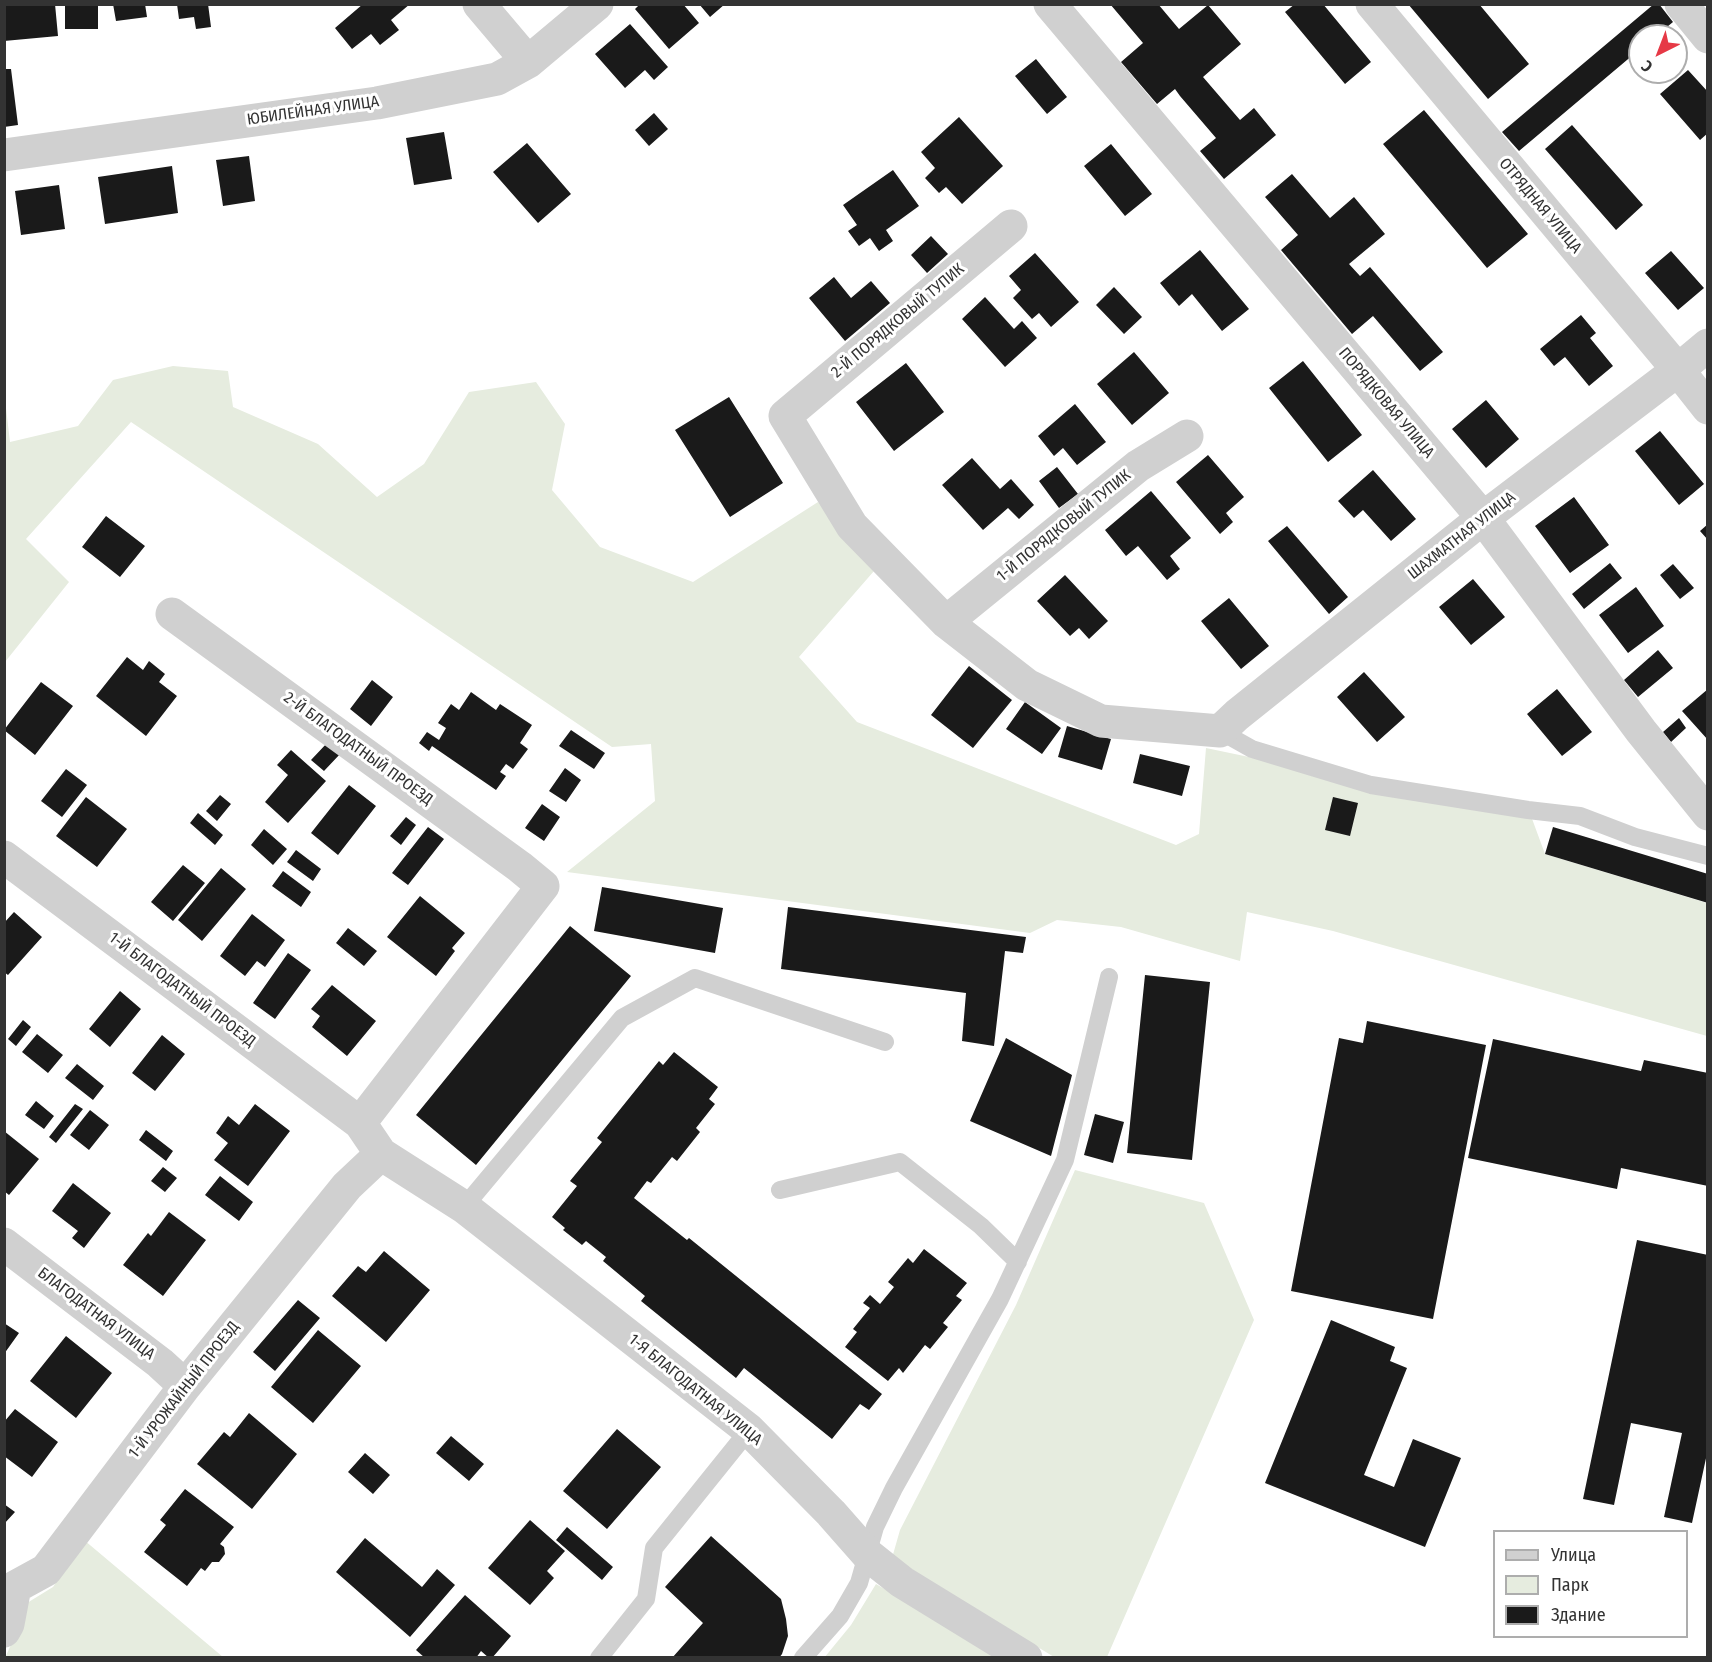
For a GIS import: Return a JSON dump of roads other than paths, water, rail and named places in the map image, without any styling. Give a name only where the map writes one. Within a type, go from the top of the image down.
[{"type":"street","points":[[479,4],[528,62]]},
{"type":"street","name":"ЮБИЛЕЙНАЯ УЛИЦА","points":[[4,155],[377,103],[497,79],[528,62],[597,4]]},
{"type":"street","name":"ПОРЯДКОВАЯ УЛИЦА","points":[[1050,4],[1483,518],[1641,731],[1707,813]]},
{"type":"street","name":"ОТРЯДНАЯ УЛИЦА","points":[[1372,4],[1678,370],[1707,408]]},
{"type":"street","points":[[1681,4],[1707,37]]},
{"type":"street","name":"2-Й ПОРЯДКОВЫЙ ТУПИК","points":[[946,622],[852,526],[785,416],[1011,226]]},
{"type":"street","name":"ШАХМАТНАЯ УЛИЦА","points":[[1220,731],[1483,518],[1678,370],[1707,345]]},
{"type":"street","name":"1-Й ПОРЯДКОВЫЙ ТУПИК","points":[[946,622],[1138,466],[1187,436]]},
{"type":"street","name":"2-Й БЛАГОДАТНЫЙ ПРОЕЗД","points":[[172,614],[543,886],[360,1123]]},
{"type":"street","points":[[946,622],[1027,685],[1101,721],[1220,731]]},
{"type":"street","name":"1-Й БЛАГОДАТНЫЙ ПРОЕЗД","points":[[4,857],[360,1123],[381,1154]]},
{"type":"street","name":"1-Я БЛАГОДАТНАЯ УЛИЦА","points":[[381,1154],[464,1207],[749,1430],[831,1513],[868,1555],[902,1582],[1026,1658]]},
{"type":"street","name":"1-Й УРОЖАЙНЫЙ ПРОЕЗД","points":[[4,1631],[8,1624],[10,1586],[46,1570],[185,1386],[347,1186],[381,1154]]},
{"type":"street","name":"БЛАГОДАТНАЯ УЛИЦА","points":[[4,1244],[160,1363],[185,1386]]},
{"type":"lane","points":[[1220,731],[1252,749],[1371,785],[1580,816],[1635,837],[1707,856]]},
{"type":"lane","points":[[802,1658],[840,1616],[859,1583],[875,1527],[894,1488],[1000,1299],[1065,1160],[1109,977]]},
{"type":"lane","points":[[464,1207],[622,1018],[695,978],[885,1042]]},
{"type":"lane","points":[[780,1190],[900,1162],[981,1226],[1017,1262]]},
{"type":"lane","points":[[599,1658],[646,1599],[654,1548],[749,1430]]}]
